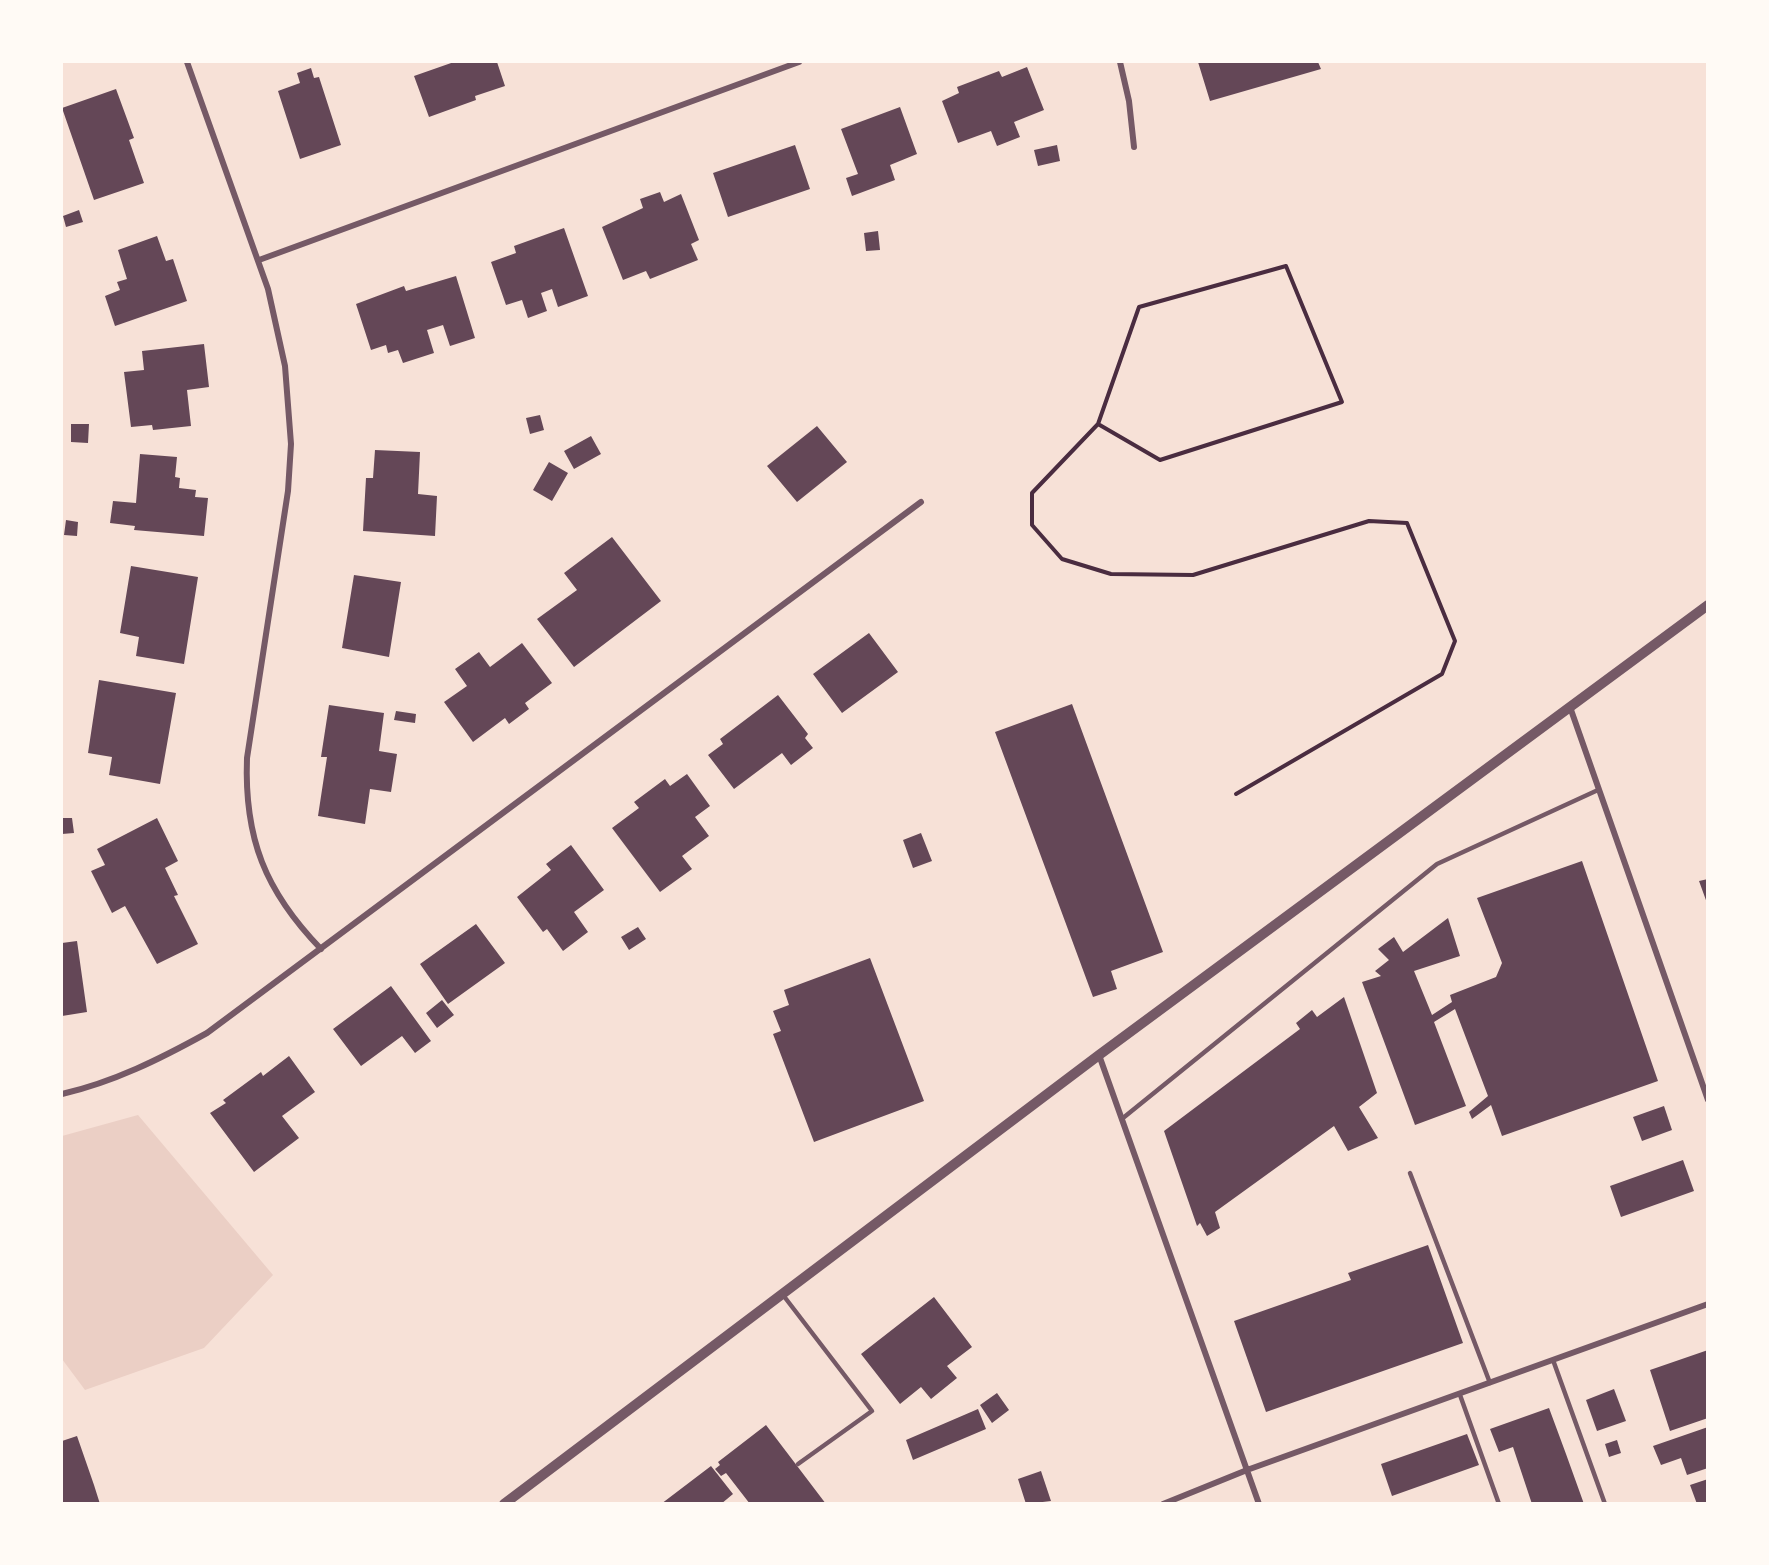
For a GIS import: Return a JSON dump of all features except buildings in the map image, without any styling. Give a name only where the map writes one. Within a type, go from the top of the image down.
[{"type":"street","points":[[187,62],[259,260],[268,289],[285,366],[291,444],[288,491],[247,758],[245,795],[253,840],[270,883],[294,921],[321,949]]},
{"type":"street","points":[[259,260],[798,62]]},
{"type":"street","points":[[1120,62],[1129,100],[1134,147]]},
{"type":"street","points":[[62,1094],[92,1087],[151,1064],[198,1038],[921,502]]},
{"type":"street","points":[[504,1503],[1099,1055],[1707,605]]},
{"type":"street","points":[[1570,707],[1707,1100]]},
{"type":"street","points":[[1099,1055],[1259,1503]]},
{"type":"street","points":[[1163,1503],[1247,1470],[1707,1304]]},
{"type":"lane","points":[[1123,1118],[1437,864],[1598,790]]},
{"type":"lane","points":[[1410,1173],[1490,1383]]},
{"type":"lane","points":[[782,1294],[872,1412],[798,1464]]},
{"type":"lane","points":[[1553,1360],[1605,1503]]},
{"type":"lane","points":[[1460,1395],[1499,1503]]},
{"type":"path","points":[[1098,424],[1160,460],[1342,402],[1286,267],[1139,307],[1098,424],[1032,494],[1032,525],[1062,559],[1111,574],[1193,574],[1369,521],[1407,523],[1455,640],[1442,674],[1236,794]]},
{"type":"shaded area","points":[[138,1115],[273,1275],[204,1348],[85,1390],[62,1359],[62,1136]]}]
